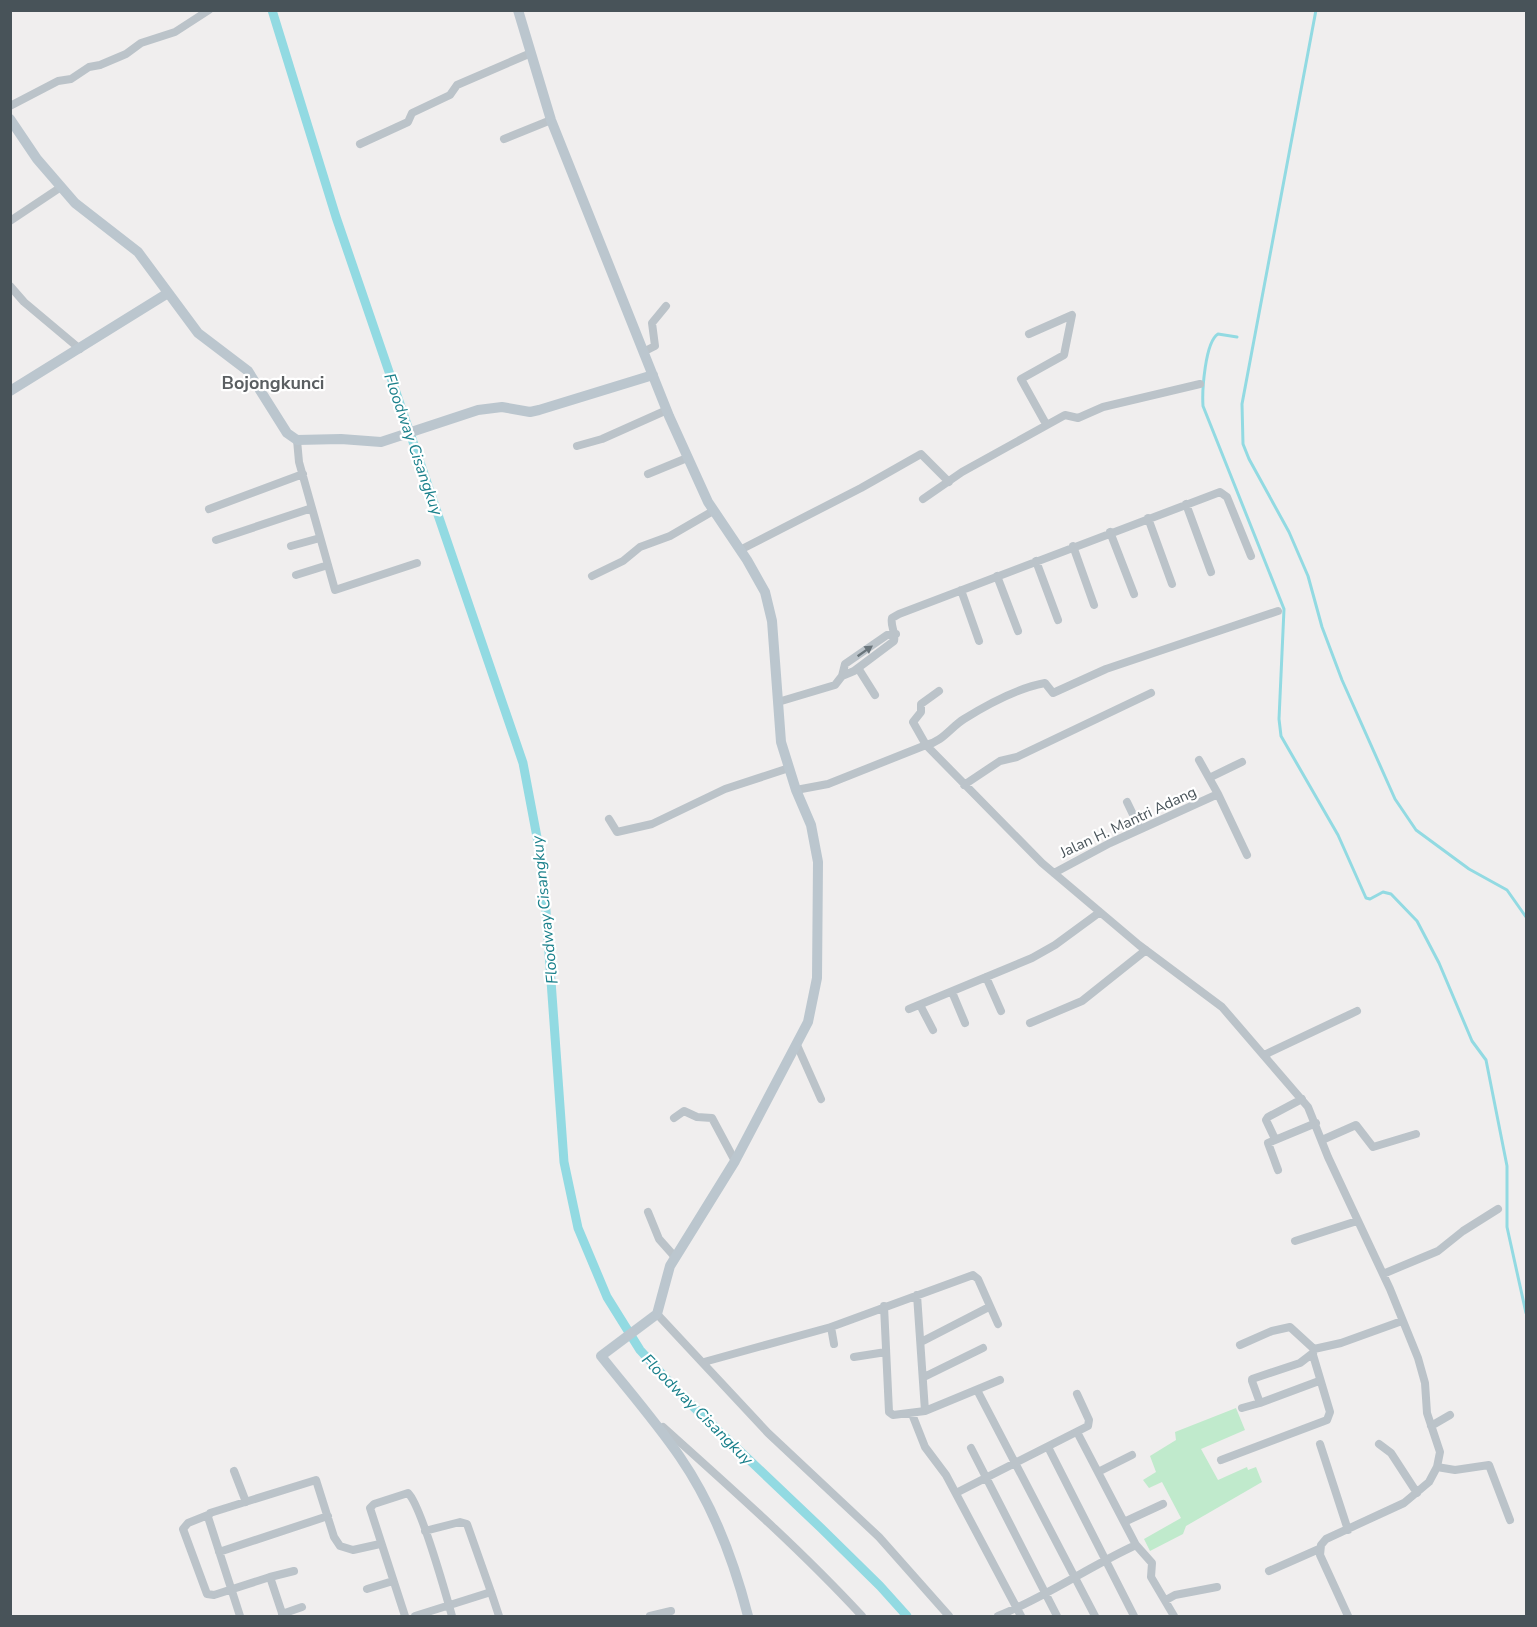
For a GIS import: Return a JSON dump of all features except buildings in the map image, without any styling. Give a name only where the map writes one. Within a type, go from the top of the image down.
[{"type":"street","points":[[10,106],[57,81],[71,79],[89,67],[126,54],[141,43],[175,32],[209,10]]},
{"type":"street","points":[[518,10],[551,120],[687,458],[713,511],[765,592],[770,610],[781,742],[796,790],[811,825],[819,871],[815,998],[808,1022],[735,1161],[675,1257],[667,1273],[655,1316],[601,1356],[682,1459],[718,1527],[736,1572],[748,1617]]},
{"type":"street","points":[[360,144],[408,122],[412,113],[450,95],[457,85],[531,53]]},
{"type":"street","points":[[10,119],[61,187],[96,222],[138,252],[203,339],[248,371],[287,433],[297,440],[341,439],[381,442],[477,410],[502,408],[539,410],[653,375]]},
{"type":"street","points":[[504,140],[551,120]]},
{"type":"street","points":[[10,221],[61,187]]},
{"type":"street","points":[[10,286],[24,302],[80,349]]},
{"type":"street","points":[[10,391],[168,293]]},
{"type":"street","points":[[645,351],[655,346],[652,323],[666,306]]},
{"type":"street","points":[[1029,334],[1072,315],[1064,355],[1021,379],[1046,424]]},
{"type":"street","points":[[923,499],[1046,424],[1065,415],[1078,418],[1102,406],[1200,384]]},
{"type":"street","points":[[576,446],[602,439],[667,410]]},
{"type":"street","points":[[297,440],[303,474],[335,590],[417,563]]},
{"type":"street","points":[[740,550],[861,488],[921,454],[949,482]]},
{"type":"street","points":[[648,474],[687,458]]},
{"type":"street","points":[[208,509],[303,474]]},
{"type":"street","points":[[842,676],[858,668],[892,643],[896,634],[891,623],[892,618],[1073,546],[1220,492],[1225,493],[1251,556]]},
{"type":"street","points":[[1186,504],[1211,572]]},
{"type":"street","points":[[216,540],[312,508]]},
{"type":"street","points":[[592,576],[623,561],[640,547],[670,536],[713,511]]},
{"type":"street","points":[[1148,518],[1172,584]]},
{"type":"street","points":[[1110,532],[1134,594]]},
{"type":"street","points":[[291,546],[320,537]]},
{"type":"street","points":[[1073,546],[1094,605]]},
{"type":"street","points":[[1036,561],[1058,620]]},
{"type":"street","points":[[296,575],[328,565]]},
{"type":"street","points":[[997,576],[1018,631]]},
{"type":"street","points":[[961,590],[979,641]]},
{"type":"street","points":[[796,790],[828,784],[934,743],[966,718],[1032,686],[1045,683],[1053,693],[1106,669],[1278,611]]},
{"type":"street","points":[[778,702],[835,685],[842,676],[845,664],[886,635],[896,634]]},
{"type":"street","points":[[858,668],[876,695]]},
{"type":"street","points":[[939,691],[921,704],[921,712],[913,722],[926,745],[1011,834],[1054,873],[1146,950],[1212,998],[1302,1099],[1316,1124],[1357,1221],[1383,1274],[1424,1374],[1426,1406],[1440,1452],[1437,1467],[1429,1482],[1387,1513],[1326,1539],[1319,1549],[1269,1571]]},
{"type":"street","points":[[964,785],[1000,761],[1017,757],[1151,693]]},
{"type":"street","points":[[1199,760],[1218,794]]},
{"type":"street","points":[[1209,778],[1242,762]]},
{"type":"street","points":[[609,819],[617,832],[652,824],[725,789],[789,768]]},
{"type":"street","name":"Jalan H. Mantri Adang","points":[[1054,873],[1218,794],[1247,855]]},
{"type":"street","points":[[1127,802],[1140,830]]},
{"type":"street","points":[[909,1009],[1032,958],[1055,945],[1100,912]]},
{"type":"street","points":[[1030,1023],[1082,1001],[1146,950]]},
{"type":"street","points":[[986,977],[1001,1011]]},
{"type":"street","points":[[951,992],[965,1023]]},
{"type":"street","points":[[920,1005],[933,1030]]},
{"type":"street","points":[[1264,1055],[1357,1011]]},
{"type":"street","points":[[797,1045],[821,1099]]},
{"type":"street","points":[[1275,1139],[1268,1124],[1268,1117],[1302,1099]]},
{"type":"street","points":[[674,1118],[684,1111],[697,1117],[712,1118],[735,1161]]},
{"type":"street","points":[[1278,1170],[1268,1146],[1269,1141],[1316,1124]]},
{"type":"street","points":[[1322,1140],[1356,1125],[1373,1147],[1416,1134]]},
{"type":"street","points":[[1383,1274],[1438,1251],[1463,1231],[1498,1209]]},
{"type":"street","points":[[648,1212],[659,1239],[675,1257]]},
{"type":"street","points":[[1294,1241],[1357,1221]]},
{"type":"street","points":[[704,1362],[831,1327],[973,1275],[978,1279],[998,1324]]},
{"type":"street","points":[[917,1295],[926,1411]]},
{"type":"street","points":[[884,1306],[889,1412],[893,1415],[926,1411],[1000,1380]]},
{"type":"street","points":[[921,1342],[989,1307]]},
{"type":"street","points":[[655,1316],[704,1362],[768,1433],[879,1537],[949,1617]]},
{"type":"street","points":[[1260,1403],[1252,1379],[1314,1352],[1402,1321]]},
{"type":"street","points":[[831,1327],[834,1344]]},
{"type":"street","points":[[1221,1460],[1328,1420],[1330,1412],[1319,1381],[1314,1352],[1290,1327],[1272,1331],[1240,1345]]},
{"type":"street","points":[[924,1377],[983,1348]]},
{"type":"street","points":[[854,1357],[886,1352]]},
{"type":"street","points":[[1242,1408],[1319,1381]]},
{"type":"street","points":[[977,1390],[1095,1617]]},
{"type":"street","points":[[956,1493],[1048,1448],[1089,1423],[1077,1394]]},
{"type":"street","points":[[912,1414],[925,1447],[956,1493],[1019,1613]]},
{"type":"street","points":[[1431,1425],[1450,1415]]},
{"type":"street","points":[[651,1417],[761,1516],[832,1584],[862,1617]]},
{"type":"street","points":[[1077,1432],[1136,1545],[1152,1563],[1151,1577],[1174,1617]]},
{"type":"street","points":[[1320,1444],[1348,1530]]},
{"type":"street","points":[[1379,1444],[1391,1453],[1417,1493]]},
{"type":"street","points":[[971,1448],[1057,1617]]},
{"type":"street","points":[[1048,1448],[1134,1617]]},
{"type":"street","points":[[1098,1472],[1131,1455]]},
{"type":"street","points":[[1437,1467],[1455,1470],[1490,1465],[1510,1520]]},
{"type":"street","points":[[234,1471],[246,1502]]},
{"type":"street","points":[[294,1571],[213,1595],[207,1594],[183,1532],[188,1523],[208,1515],[316,1480],[340,1546],[353,1550],[380,1544]]},
{"type":"street","points":[[405,1617],[380,1544],[371,1506],[407,1493],[412,1499],[424,1531],[452,1617]]},
{"type":"street","points":[[1124,1522],[1163,1504]]},
{"type":"street","points":[[208,1515],[240,1617]]},
{"type":"street","points":[[219,1552],[328,1516]]},
{"type":"street","points":[[424,1531],[460,1522],[467,1524],[499,1617]]},
{"type":"street","points":[[998,1617],[1019,1613],[1105,1559],[1136,1545]]},
{"type":"street","points":[[1319,1549],[1348,1617]]},
{"type":"street","points":[[270,1577],[282,1615],[302,1607]]},
{"type":"street","points":[[367,1589],[393,1581]]},
{"type":"street","points":[[1166,1600],[1175,1595],[1217,1587]]},
{"type":"street","points":[[415,1617],[491,1592]]},
{"type":"street","points":[[650,1617],[671,1611]]},
{"type":"green space","points":[[1236,1408],[1245,1430],[1201,1449],[1218,1480],[1247,1467],[1248,1470],[1256,1467],[1262,1482],[1186,1526],[1183,1534],[1150,1551],[1144,1539],[1181,1518],[1162,1482],[1149,1488],[1143,1480],[1156,1472],[1150,1456],[1176,1440],[1175,1432]]},
{"type":"waterway","name":"Floodway Cisangkuy","points":[[272,10],[336,217],[523,763],[543,869],[564,1162],[578,1228],[607,1297],[640,1350],[683,1397],[821,1528],[907,1616]]},
{"type":"waterway","points":[[1316,10],[1242,404],[1243,444],[1289,532],[1308,576],[1322,627],[1342,680],[1395,799],[1416,830],[1469,869],[1507,890],[1526,917]]},
{"type":"waterway","points":[[1237,337],[1218,334],[1210,347],[1205,367],[1203,406],[1284,609],[1279,719],[1281,736],[1338,835],[1366,898],[1370,899],[1383,892],[1391,894],[1417,921],[1439,963],[1472,1041],[1486,1060],[1507,1166],[1507,1227],[1526,1313]]},
{"type":"district","name":"Bojongkunci","points":[[273,383]]}]
